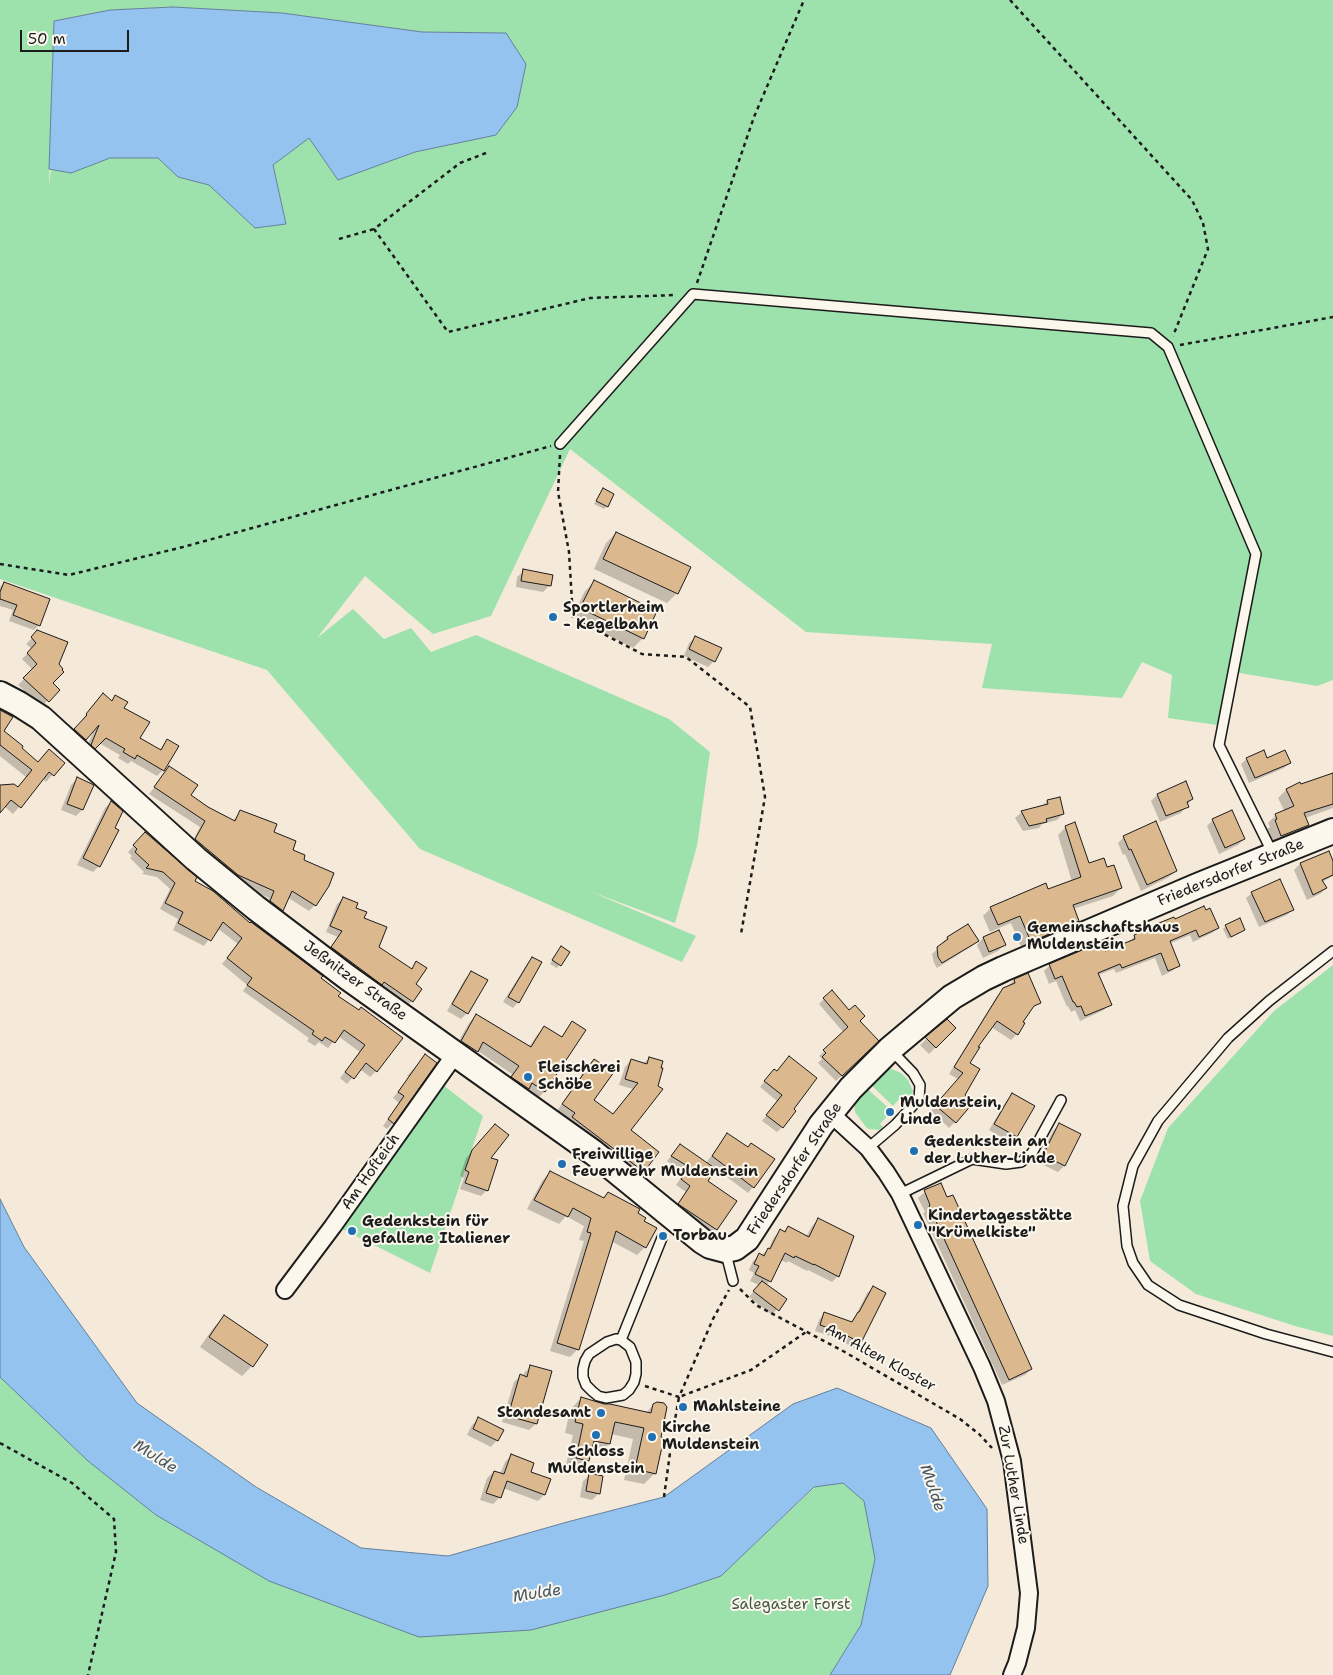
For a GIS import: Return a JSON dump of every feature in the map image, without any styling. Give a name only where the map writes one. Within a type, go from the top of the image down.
[{"type":"main road","name":"Jeßnitzer Straße","points":[[0,694],[41,718],[196,859],[241,896],[347,977],[594,1153],[666,1230],[725,1250]]},
{"type":"main road","name":"Friedersdorfer Straße","points":[[725,1250],[735,1248],[747,1239],[830,1114],[861,1078],[890,1049],[952,998],[984,978],[1333,831]]},
{"type":"street","name":"Am Hofteich","points":[[285,1290],[456,1053]]},
{"type":"street","name":"Zur Luther Linde","points":[[830,1114],[868,1148],[900,1194],[982,1367],[996,1401],[1012,1461],[1029,1593],[1026,1628],[1012,1675]]},
{"type":"lane","points":[[560,444],[693,294],[1151,333],[1168,347],[1256,554],[1219,744],[1273,855]]},
{"type":"lane","points":[[1333,951],[1269,1001],[1228,1038],[1158,1121],[1133,1166],[1123,1206],[1127,1246],[1133,1263],[1148,1285],[1179,1305],[1266,1334],[1333,1352]]},
{"type":"lane","points":[[868,1148],[919,1099],[920,1085],[913,1073],[890,1049]]},
{"type":"lane","points":[[900,1194],[972,1159],[1006,1164],[1021,1162],[1032,1153],[1061,1100]]},
{"type":"lane","points":[[621,1340],[666,1230]]},
{"type":"lane","points":[[725,1250],[733,1281]]},
{"type":"lane","points":[[616,1339],[621,1340],[630,1347],[636,1362],[634,1382],[623,1395],[606,1398],[598,1396],[592,1392],[583,1377],[583,1369],[589,1354],[607,1342],[616,1339]]},
{"type":"path","points":[[374,229],[448,332],[590,298],[693,294],[754,116],[804,0]]},
{"type":"path","points":[[1010,0],[1192,200],[1203,223],[1208,249],[1168,347]]},
{"type":"path","points":[[339,239],[374,229],[460,163],[486,154]]},
{"type":"path","points":[[1168,347],[1333,317]]},
{"type":"path","points":[[0,564],[69,575],[192,544],[560,444],[558,492],[569,552],[573,618],[642,654],[686,657],[750,707],[765,797],[741,934]]},
{"type":"path","points":[[664,1496],[672,1431],[679,1397],[713,1319],[733,1281]]},
{"type":"path","name":"Am Alten Kloster","points":[[733,1281],[756,1305],[960,1419],[979,1434],[999,1457],[1012,1461]]},
{"type":"path","points":[[634,1382],[679,1397],[751,1370],[806,1332]]},
{"type":"path","points":[[0,1443],[72,1483],[114,1519],[116,1552],[88,1675]]},
{"type":"green space","points":[[0,0],[1333,0],[1333,680],[1317,686],[1234,672],[1224,726],[1168,718],[1172,675],[1142,662],[1122,698],[982,688],[992,644],[806,632],[570,449],[491,616],[433,634],[365,576],[317,638],[353,609],[384,639],[411,628],[431,652],[476,635],[669,719],[710,752],[697,846],[675,923],[589,891],[696,936],[682,962],[420,849],[267,670],[0,579]],"holes":[[[173,7],[282,13],[422,32],[506,33],[496,135],[415,152],[338,180],[309,138],[273,165],[286,224],[255,228],[209,185],[178,177],[158,158],[110,158],[71,173],[51,169],[49,185],[54,21],[110,10]]]},
{"type":"green space","points":[[1333,965],[1333,1336],[1295,1326],[1196,1294],[1150,1261],[1140,1201],[1168,1128],[1274,1011]]},
{"type":"green space","points":[[887,1067],[901,1073],[908,1080],[913,1091],[911,1097],[908,1099],[903,1095],[893,1106],[867,1081]]},
{"type":"green space","points":[[443,1085],[483,1116],[430,1273],[342,1229]]},
{"type":"green space","points":[[863,1085],[892,1111],[880,1124],[883,1127],[880,1130],[866,1127],[855,1112],[854,1100]]},
{"type":"green space","name":"Salegaster Forst","points":[[0,1377],[88,1461],[157,1515],[269,1581],[665,1595],[721,1576],[815,1487],[843,1483],[864,1501],[875,1559],[861,1625],[830,1675],[0,1675]]},
{"type":"water","points":[[173,7],[282,13],[422,32],[506,33],[526,64],[517,107],[496,135],[415,152],[338,180],[309,138],[273,165],[286,224],[255,228],[209,185],[178,177],[158,158],[110,158],[71,173],[49,169],[54,21],[110,10]]},
{"type":"water","name":"Mulde","points":[[0,1199],[24,1247],[137,1403],[256,1487],[361,1548],[448,1556],[664,1497],[793,1404],[837,1388],[931,1428],[987,1509],[988,1586],[950,1675],[830,1675],[861,1625],[875,1559],[864,1501],[843,1483],[814,1487],[721,1576],[665,1595],[531,1630],[419,1637],[269,1581],[156,1515],[88,1461],[0,1377]]},
{"type":"building","points":[[603,488],[614,494],[608,507],[596,501]]},
{"type":"building","points":[[616,532],[691,567],[678,594],[603,559]]},
{"type":"building","points":[[523,569],[553,575],[551,586],[521,581]]},
{"type":"building","points":[[594,580],[657,611],[644,639],[580,608]]},
{"type":"building","points":[[4,582],[50,599],[40,626],[13,615],[17,605],[0,599],[0,592]]},
{"type":"building","points":[[37,630],[68,642],[59,664],[64,672],[53,683],[60,690],[49,702],[23,678],[37,664],[27,653],[36,643],[31,637]]},
{"type":"building","points":[[695,636],[722,648],[715,662],[689,649]]},
{"type":"building","points":[[103,693],[112,701],[115,695],[128,702],[124,708],[150,722],[140,738],[161,750],[167,739],[179,746],[164,771],[137,755],[135,759],[123,752],[125,749],[106,738],[95,749],[91,745],[99,725],[86,740],[74,729]]},
{"type":"building","points":[[0,710],[13,717],[4,731],[23,746],[22,748],[38,762],[49,749],[65,763],[54,776],[49,772],[21,808],[11,800],[0,813],[0,785],[14,784],[18,787],[32,770],[0,745]]},
{"type":"building","points":[[1264,750],[1267,758],[1285,750],[1291,763],[1255,778],[1246,758]]},
{"type":"building","points":[[169,766],[198,785],[191,795],[208,807],[235,821],[240,810],[277,824],[274,832],[296,841],[293,850],[305,855],[304,860],[334,873],[329,886],[316,906],[292,891],[283,911],[270,901],[274,891],[238,875],[195,839],[205,821],[154,787]]},
{"type":"building","points":[[1333,773],[1333,804],[1304,813],[1309,825],[1281,836],[1275,820],[1277,819],[1275,814],[1294,806],[1286,789],[1300,782],[1301,784]]},
{"type":"building","points":[[77,777],[94,785],[83,810],[67,804]]},
{"type":"building","points":[[1186,781],[1193,799],[1187,802],[1189,807],[1166,816],[1157,794]]},
{"type":"building","points":[[1060,797],[1064,814],[1046,819],[1047,822],[1029,826],[1021,811],[1048,804],[1047,800]]},
{"type":"building","points":[[111,801],[123,811],[115,828],[119,830],[100,867],[83,858]]},
{"type":"building","points":[[1232,810],[1245,839],[1225,848],[1212,819]]},
{"type":"building","points":[[1156,821],[1177,871],[1147,885],[1123,836]]},
{"type":"building","points":[[1075,822],[1089,863],[1104,858],[1107,867],[1114,865],[1122,888],[1073,905],[1079,921],[1031,942],[1020,916],[998,925],[990,907],[1046,883],[1048,889],[1081,877],[1065,826]]},
{"type":"building","points":[[145,832],[197,877],[195,881],[213,891],[250,923],[323,976],[321,978],[341,993],[338,996],[359,1010],[361,1007],[403,1038],[377,1072],[366,1063],[354,1079],[345,1072],[365,1045],[344,1030],[335,1043],[325,1037],[322,1041],[312,1034],[314,1031],[247,985],[252,978],[227,958],[242,938],[223,922],[211,941],[178,923],[183,912],[165,903],[175,883],[163,872],[146,868],[149,865],[135,852],[137,849],[133,845]]},
{"type":"building","points":[[1329,851],[1333,861],[1333,875],[1322,880],[1327,888],[1313,895],[1300,863]]},
{"type":"building","points":[[1280,879],[1294,910],[1265,922],[1251,892]]},
{"type":"building","points":[[343,897],[358,903],[356,908],[367,912],[364,918],[387,927],[379,947],[412,969],[416,961],[427,968],[416,984],[422,989],[413,1002],[384,982],[382,985],[331,947],[342,931],[330,926]]},
{"type":"building","points":[[1204,906],[1206,910],[1210,908],[1219,928],[1199,937],[1196,930],[1170,941],[1180,966],[1168,971],[1161,953],[1122,968],[1120,964],[1098,973],[1112,1005],[1085,1016],[1081,1006],[1077,1007],[1073,1002],[1062,976],[1055,979],[1049,964],[1101,942],[1105,951],[1135,939],[1134,935],[1154,925],[1174,917],[1175,919]]},
{"type":"building","points":[[1240,918],[1245,930],[1231,937],[1225,925]]},
{"type":"building","points":[[968,924],[979,941],[942,963],[938,957],[937,947],[948,939],[947,937]]},
{"type":"building","points":[[999,930],[1006,945],[989,952],[983,937]]},
{"type":"building","points":[[561,946],[570,952],[561,966],[552,960]]},
{"type":"building","points":[[532,957],[542,962],[519,1003],[508,997]]},
{"type":"building","points":[[471,971],[488,980],[468,1014],[452,1004]]},
{"type":"building","points":[[1028,973],[1041,1003],[1034,1006],[1023,1022],[1025,1023],[1018,1035],[997,1021],[978,1047],[980,1047],[970,1063],[980,1069],[965,1095],[973,1103],[956,1123],[935,1105],[963,1073],[954,1067],[1003,988],[1015,983],[1014,979]]},
{"type":"building","points":[[832,990],[849,1010],[855,1005],[865,1016],[860,1021],[879,1041],[842,1076],[822,1057],[826,1053],[823,1050],[848,1027],[823,998]]},
{"type":"building","points":[[476,1014],[531,1047],[544,1026],[562,1037],[572,1021],[586,1030],[545,1092],[532,1083],[529,1089],[511,1077],[519,1066],[483,1042],[478,1052],[461,1041]]},
{"type":"building","points":[[947,1019],[956,1028],[936,1048],[925,1037]]},
{"type":"building","points":[[425,1054],[437,1063],[394,1124],[388,1119],[404,1096],[398,1092]]},
{"type":"building","points":[[789,1056],[817,1078],[794,1109],[796,1111],[783,1128],[766,1115],[782,1095],[764,1081],[774,1069],[777,1071]]},
{"type":"building","points":[[649,1057],[663,1061],[658,1086],[663,1089],[631,1130],[659,1152],[644,1172],[572,1117],[575,1113],[562,1104],[594,1059],[614,1072],[594,1100],[613,1114],[638,1083],[625,1079],[631,1059],[647,1064]]},
{"type":"building","points":[[1012,1093],[1035,1106],[1017,1137],[994,1124]]},
{"type":"building","points":[[1059,1123],[1081,1134],[1065,1166],[1043,1155]]},
{"type":"building","points":[[495,1124],[509,1135],[491,1158],[498,1160],[488,1191],[465,1183],[469,1172],[465,1170],[472,1150]]},
{"type":"building","points":[[727,1133],[748,1147],[751,1143],[775,1159],[754,1188],[712,1156]]},
{"type":"building","points":[[680,1144],[716,1169],[708,1181],[737,1201],[717,1230],[678,1204],[690,1186],[681,1179],[689,1167],[671,1156]]},
{"type":"building","points":[[550,1171],[604,1198],[608,1192],[640,1209],[638,1213],[646,1218],[644,1221],[657,1228],[646,1248],[616,1231],[579,1350],[557,1343],[591,1233],[587,1232],[591,1218],[573,1208],[568,1217],[534,1200]]},
{"type":"building","points":[[941,1183],[947,1197],[953,1195],[1032,1369],[1009,1380],[929,1206],[924,1190]]},
{"type":"building","points":[[818,1218],[854,1236],[839,1277],[814,1264],[785,1253],[771,1282],[755,1274],[759,1266],[754,1264],[759,1253],[764,1256],[768,1248],[770,1249],[780,1229],[785,1232],[788,1226],[809,1237]]},
{"type":"building","points":[[762,1281],[787,1299],[779,1311],[753,1291]]},
{"type":"building","points":[[873,1286],[886,1293],[861,1343],[842,1333],[820,1325],[824,1312],[852,1322]]},
{"type":"building","points":[[224,1315],[268,1345],[253,1367],[209,1337]]},
{"type":"building","points":[[530,1365],[552,1371],[537,1424],[508,1416],[520,1374],[527,1377]]},
{"type":"building","name":"Schloss Muldenstein","points":[[581,1397],[604,1404],[651,1413],[653,1404],[657,1402],[664,1403],[667,1407],[661,1437],[664,1438],[656,1474],[635,1469],[644,1428],[615,1422],[610,1444],[594,1441],[589,1461],[576,1458],[583,1424],[575,1422]]},
{"type":"building","points":[[478,1417],[504,1430],[498,1441],[473,1429]]},
{"type":"building","points":[[511,1454],[534,1463],[531,1472],[551,1479],[545,1495],[507,1481],[501,1498],[486,1493],[494,1471],[504,1474]]},
{"type":"building","points":[[589,1473],[603,1476],[600,1494],[586,1491]]},
{"type":"place","name":"Sportlerheim - Kegelbahn","points":[[553,617]]},
{"type":"place","name":"Gemeinschaftshaus Muldenstein","points":[[1017,937]]},
{"type":"place","name":"Fleischerei Schöbe","points":[[528,1077]]},
{"type":"place","name":"Muldenstein, Linde","points":[[890,1112]]},
{"type":"place","name":"Gedenkstein an der Luther-Linde","points":[[914,1151]]},
{"type":"place","name":"Freiwillige Feuerwehr Muldenstein","points":[[562,1164]]},
{"type":"place","name":"Kindertagesstätte \"Krümelkiste\"","points":[[918,1225]]},
{"type":"place","name":"Gedenkstein für gefallene Italiener","points":[[352,1231]]},
{"type":"place","name":"Torbau","points":[[663,1236]]},
{"type":"place","name":"Mahlsteine","points":[[683,1407]]},
{"type":"place","name":"Standesamt","points":[[601,1413]]},
{"type":"place","name":"Schloss Muldenstein","points":[[596,1435]]},
{"type":"place","name":"Kirche Muldenstein","points":[[652,1437]]}]
